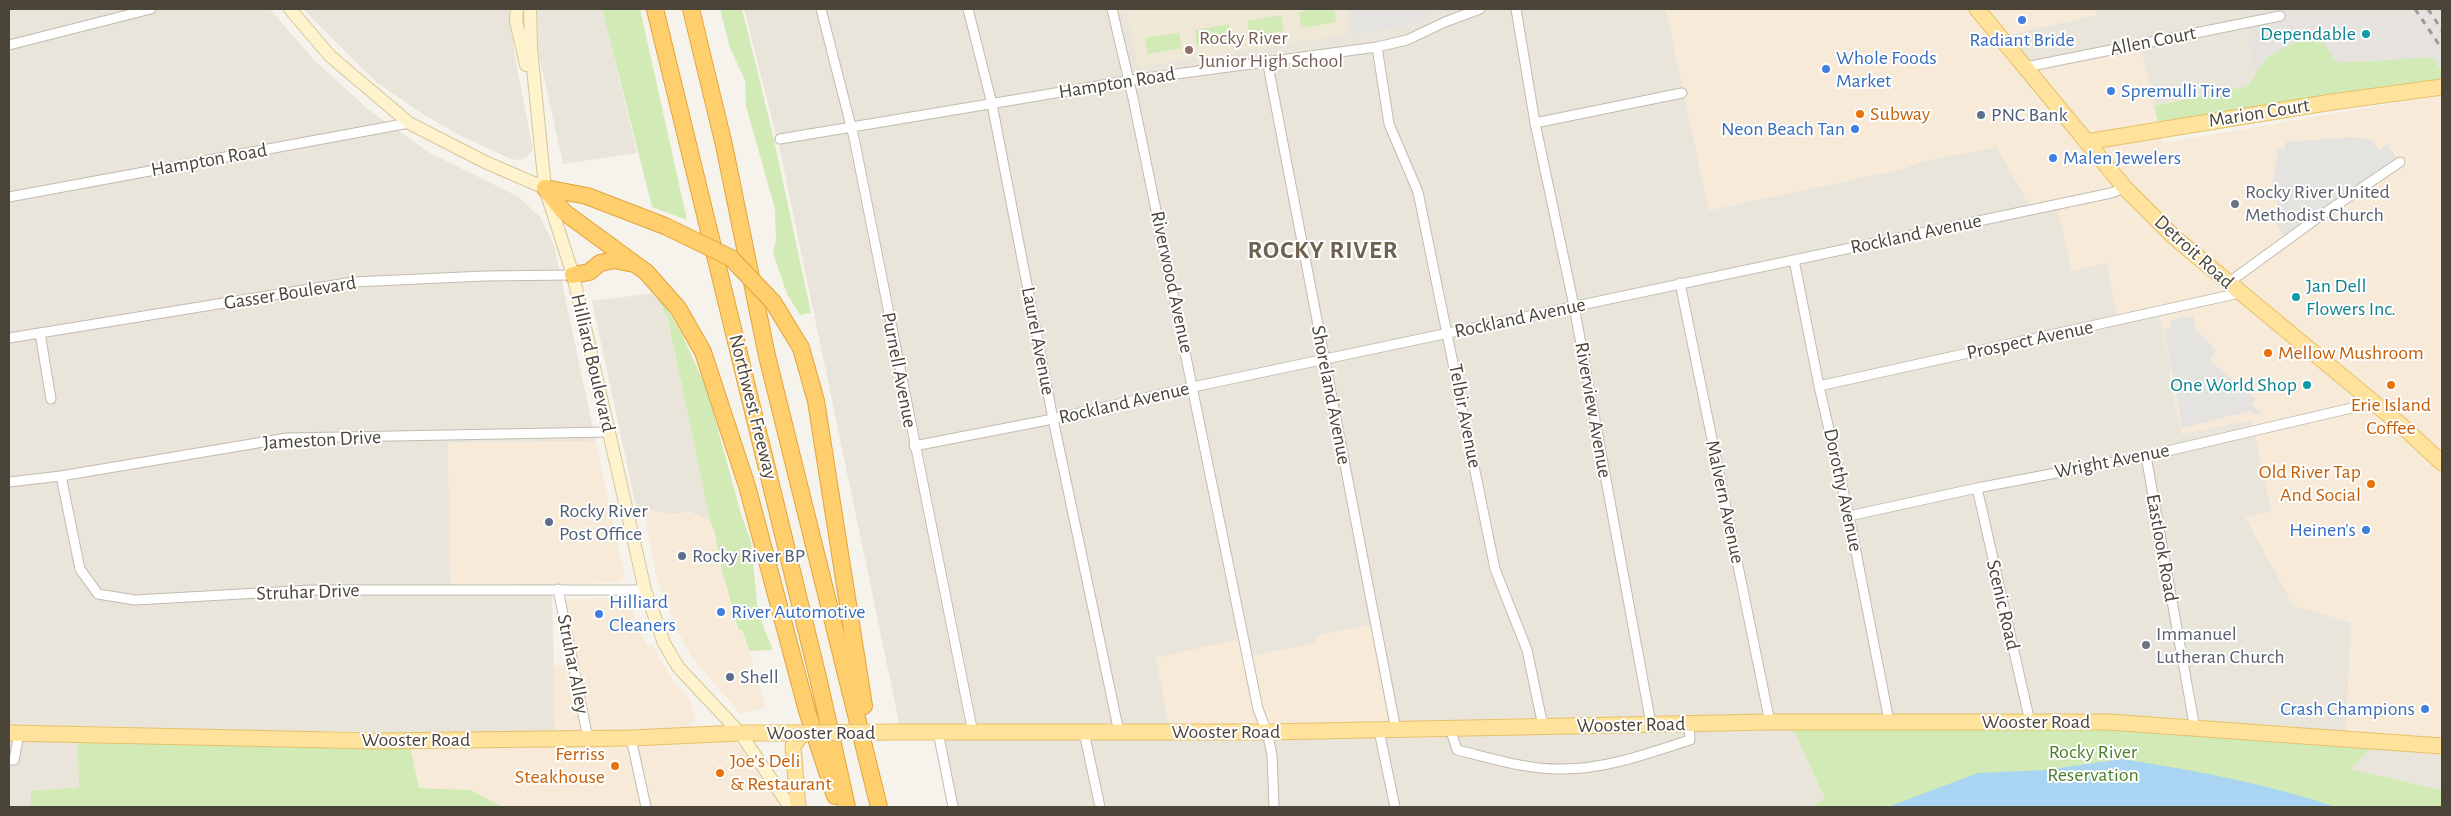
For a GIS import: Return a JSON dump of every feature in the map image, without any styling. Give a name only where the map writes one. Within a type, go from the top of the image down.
[{"type":"highway","name":"Northwest Freeway","points":[[655,9],[820,686],[847,807]]},
{"type":"highway","name":"Northwest Freeway","points":[[691,9],[724,145],[767,356],[880,807]]},
{"type":"highway","points":[[545,188],[587,196],[665,226],[731,258],[773,302],[801,348],[816,401],[880,807]]},
{"type":"highway","points":[[545,188],[564,212],[644,270],[678,308],[703,352],[747,486],[806,711],[839,807]]},
{"type":"highway","points":[[573,275],[589,272],[600,263],[614,260],[632,264],[644,270]]},
{"type":"main road","points":[[290,9],[330,56],[409,123],[485,162],[545,188]]},
{"type":"main road","points":[[517,9],[516,21],[524,61],[534,80]]},
{"type":"main road","points":[[530,9],[534,80]]},
{"type":"main road","name":"Detroit Road","points":[[1977,9],[2125,188],[2175,238],[2442,462]]},
{"type":"main road","name":"Hilliard Boulevard","points":[[534,80],[543,151],[545,188],[573,275],[645,590],[664,643],[678,667],[740,733],[790,807]]},
{"type":"main road","name":"Marion Court","points":[[2086,142],[2322,103],[2439,88]]},
{"type":"main road","name":"Wooster Road","points":[[14,734],[362,741],[588,739],[740,733],[796,738],[899,732],[1267,732],[1770,722],[2109,722],[2442,746]]},
{"type":"main road","points":[[796,738],[798,807]]},
{"type":"street","points":[[9,45],[151,9]]},
{"type":"street","name":"Purnell Avenue","points":[[821,9],[852,128],[914,446],[973,733]]},
{"type":"street","name":"Laurel Avenue","points":[[968,9],[992,104],[1053,419],[1119,732]]},
{"type":"street","name":"Riverwood Avenue","points":[[1112,9],[1130,81],[1258,710],[1267,732],[1272,755],[1274,807]]},
{"type":"street","name":"Hampton Road","points":[[780,139],[1130,81],[1267,60],[1377,47],[1408,40],[1445,22],[1480,9]]},
{"type":"street","name":"Riverview Avenue","points":[[1516,9],[1535,123],[1574,306],[1651,724]]},
{"type":"street","name":"Allen Court","points":[[2026,67],[2280,16]]},
{"type":"street","name":"Telbir Avenue","points":[[1377,47],[1389,124],[1418,192],[1496,569],[1527,650],[1543,726]]},
{"type":"street","name":"Shoreland Avenue","points":[[1267,60],[1396,730]]},
{"type":"street","points":[[1535,123],[1682,93]]},
{"type":"street","name":"Hampton Road","points":[[9,198],[409,123]]},
{"type":"street","points":[[2228,283],[2316,219],[2400,162]]},
{"type":"street","name":"Rockland Avenue","points":[[914,446],[1053,419],[1193,387],[2111,193],[2125,188]]},
{"type":"street","name":"Dorothy Avenue","points":[[1794,260],[1849,516],[1888,721]]},
{"type":"street","name":"Gasser Boulevard","points":[[9,338],[353,282],[485,276],[573,275]]},
{"type":"street","name":"Malvern Avenue","points":[[1680,283],[1770,722]]},
{"type":"street","name":"Prospect Avenue","points":[[1820,386],[2240,293]]},
{"type":"street","points":[[40,333],[52,399]]},
{"type":"street","name":"Wright Avenue","points":[[1849,516],[1977,488],[2146,456],[2373,403]]},
{"type":"street","name":"Jameston Drive","points":[[9,482],[61,476],[287,438],[608,432]]},
{"type":"street","name":"Eastlook Road","points":[[2146,456],[2195,729]]},
{"type":"street","name":"Struhar Drive","points":[[61,476],[80,570],[98,594],[135,600],[312,590],[645,590]]},
{"type":"street","name":"Scenic Road","points":[[1977,488],[2030,722]]},
{"type":"street","name":"Struhar Alley","points":[[558,589],[588,739]]},
{"type":"street","points":[[1450,728],[1457,750],[1511,762],[1562,769],[1614,764],[1690,740],[1689,724]]},
{"type":"street","points":[[1379,730],[1395,807]]},
{"type":"street","points":[[938,732],[953,807]]},
{"type":"street","points":[[1084,732],[1100,807]]},
{"type":"street","points":[[9,760],[14,760],[14,734]]},
{"type":"street","points":[[631,738],[646,807]]},
{"type":"shaded area","points":[[9,9],[270,9],[316,62],[368,109],[428,152],[519,197],[540,217],[554,245],[596,443],[582,441],[448,443],[451,585],[552,584],[555,731],[420,733],[9,726]]},
{"type":"shaded area","points":[[303,9],[511,9],[514,52],[533,150],[527,157],[518,160],[511,159],[459,135],[424,115],[376,82]]},
{"type":"shaded area","points":[[537,9],[602,9],[637,153],[563,164],[538,51]]},
{"type":"shaded area","points":[[744,9],[1666,9],[1709,210],[1902,169],[1922,161],[1997,147],[2034,213],[2057,208],[2107,263],[2119,324],[2160,315],[2172,372],[2169,373],[2182,434],[2252,419],[2272,512],[2246,517],[2293,605],[2351,622],[2346,735],[2095,716],[1391,726],[1370,625],[1317,636],[1318,643],[1251,656],[1156,657],[1170,730],[900,727],[780,151]]},
{"type":"shaded area","name":"Rocky River Junior High School","points":[[1125,9],[1347,9],[1349,34],[1139,67]]},
{"type":"shaded area","points":[[1350,9],[1428,9],[1431,16],[1403,26],[1352,34]]},
{"type":"shaded area","points":[[1666,9],[2094,9],[2096,15],[2015,33],[2008,38],[2032,70],[2141,48],[2162,143],[2442,95],[2442,741],[2346,735],[2351,622],[2293,605],[2245,517],[2272,511],[2252,420],[2182,434],[2169,373],[2172,372],[2160,315],[2119,324],[2107,263],[2072,271],[2057,208],[2034,213],[1997,147],[1922,161],[1902,169],[1709,210]]},
{"type":"shaded area","points":[[2094,9],[2241,9],[2255,76],[2248,86],[2154,106],[2141,48],[2032,70],[2008,38],[2015,33],[2095,15]]},
{"type":"shaded area","points":[[2241,9],[2442,9],[2442,72],[2433,57],[2337,63],[2268,57],[2255,76]]},
{"type":"shaded area","points":[[2353,137],[2373,141],[2379,150],[2387,144],[2397,159],[2284,235],[2275,222],[2281,217],[2277,204],[2279,188],[2272,186],[2278,149],[2284,150],[2286,142]]},
{"type":"shaded area","points":[[655,293],[664,304],[710,521],[690,512],[670,514],[643,509],[637,511],[592,301]]},
{"type":"shaded area","points":[[2193,316],[2196,329],[2216,351],[2210,361],[2256,399],[2252,405],[2262,413],[2255,415],[2250,411],[2182,428],[2164,329],[2172,327],[2171,320]]},
{"type":"shaded area","points":[[582,441],[596,443],[625,578],[619,582],[612,583],[451,585],[448,443]]},
{"type":"shaded area","points":[[643,509],[670,514],[690,512],[710,521],[715,532],[719,559],[737,629],[743,631],[766,708],[740,713],[692,658],[678,631],[657,580]]},
{"type":"shaded area","points":[[614,598],[625,602],[632,610],[647,646],[652,644],[670,676],[690,700],[695,716],[690,727],[678,730],[555,731],[553,665],[577,665],[565,599]]},
{"type":"shaded area","points":[[1370,625],[1391,726],[1170,730],[1156,658],[1247,637],[1251,656],[1317,643],[1316,636]]},
{"type":"shaded area","points":[[1792,727],[1825,799],[1811,807],[956,807],[941,736]]},
{"type":"shaded area","points":[[9,736],[77,737],[79,787],[31,791],[31,807],[9,807]]},
{"type":"shaded area","points":[[736,742],[782,807],[503,807],[470,790],[419,788],[410,748]]},
{"type":"shaded area","points":[[2376,743],[2442,747],[2442,790],[2349,769]]},
{"type":"green space","points":[[602,9],[640,9],[687,220],[652,207]]},
{"type":"green space","points":[[720,9],[742,9],[773,135],[811,313],[800,315],[787,294],[773,253],[776,240],[775,209],[746,106],[745,80],[730,48]]},
{"type":"green space","points":[[1334,9],[1336,22],[1301,28],[1299,12]]},
{"type":"green space","points":[[1281,15],[1284,31],[1250,37],[1247,21]]},
{"type":"green space","points":[[1229,24],[1232,40],[1197,46],[1195,30]]},
{"type":"green space","points":[[2316,32],[2337,63],[2433,57],[2442,72],[2442,82],[2158,123],[2154,106],[2248,86],[2267,57]]},
{"type":"green space","points":[[1179,33],[1182,48],[1148,54],[1145,38]]},
{"type":"green space","points":[[655,293],[682,334],[708,392],[740,511],[751,542],[758,613],[773,650],[749,651],[743,631],[738,629],[719,559],[715,532],[710,521],[667,316]]},
{"type":"green space","name":"Rocky River Reservation","points":[[2097,720],[2376,743],[2350,769],[2442,790],[2442,807],[1811,807],[1825,799],[1792,727]]},
{"type":"green space","points":[[77,737],[409,741],[419,788],[470,790],[503,807],[31,807],[31,791],[79,787]]},
{"type":"water","points":[[2121,759],[2230,779],[2283,791],[2336,807],[1888,807],[1978,773],[2046,770]]},
{"type":"railway","points":[[2415,9],[2442,49]]},
{"type":"railway","points":[[2428,9],[2442,30]]},
{"type":"place","name":"Radiant Bride","points":[[2022,20]]},
{"type":"place","name":"Dependable","points":[[2366,34]]},
{"type":"place","name":"Rocky River Junior High School","points":[[1189,50]]},
{"type":"place","name":"Whole Foods Market","points":[[1826,69]]},
{"type":"place","name":"Spremulli Tire","points":[[2111,91]]},
{"type":"place","name":"Subway","points":[[1860,114]]},
{"type":"place","name":"PNC Bank","points":[[1981,115]]},
{"type":"place","name":"Neon Beach Tan","points":[[1855,129]]},
{"type":"place","name":"Malen Jewelers","points":[[2053,158]]},
{"type":"place","name":"Rocky River United Methodist Church","points":[[2235,204]]},
{"type":"place","name":"Jan Dell Flowers Inc.","points":[[2296,297]]},
{"type":"place","name":"Mellow Mushroom","points":[[2268,353]]},
{"type":"place","name":"One World Shop","points":[[2307,385]]},
{"type":"place","name":"Erie Island Coffee","points":[[2391,385]]},
{"type":"place","name":"Old River Tap And Social","points":[[2371,484]]},
{"type":"place","name":"Rocky River Post Office","points":[[549,522]]},
{"type":"place","name":"Heinen's","points":[[2366,530]]},
{"type":"place","name":"Rocky River BP","points":[[682,556]]},
{"type":"place","name":"River Automotive","points":[[721,612]]},
{"type":"place","name":"Hilliard Cleaners","points":[[599,614]]},
{"type":"place","name":"Immanuel Lutheran Church","points":[[2146,645]]},
{"type":"place","name":"Shell","points":[[730,677]]},
{"type":"place","name":"Crash Champions","points":[[2425,709]]},
{"type":"place","name":"Ferriss Steakhouse","points":[[615,766]]},
{"type":"place","name":"Joe's Deli & Restaurant","points":[[720,773]]},
{"type":"district","name":"ROCKY RIVER","points":[[1323,250]]}]
